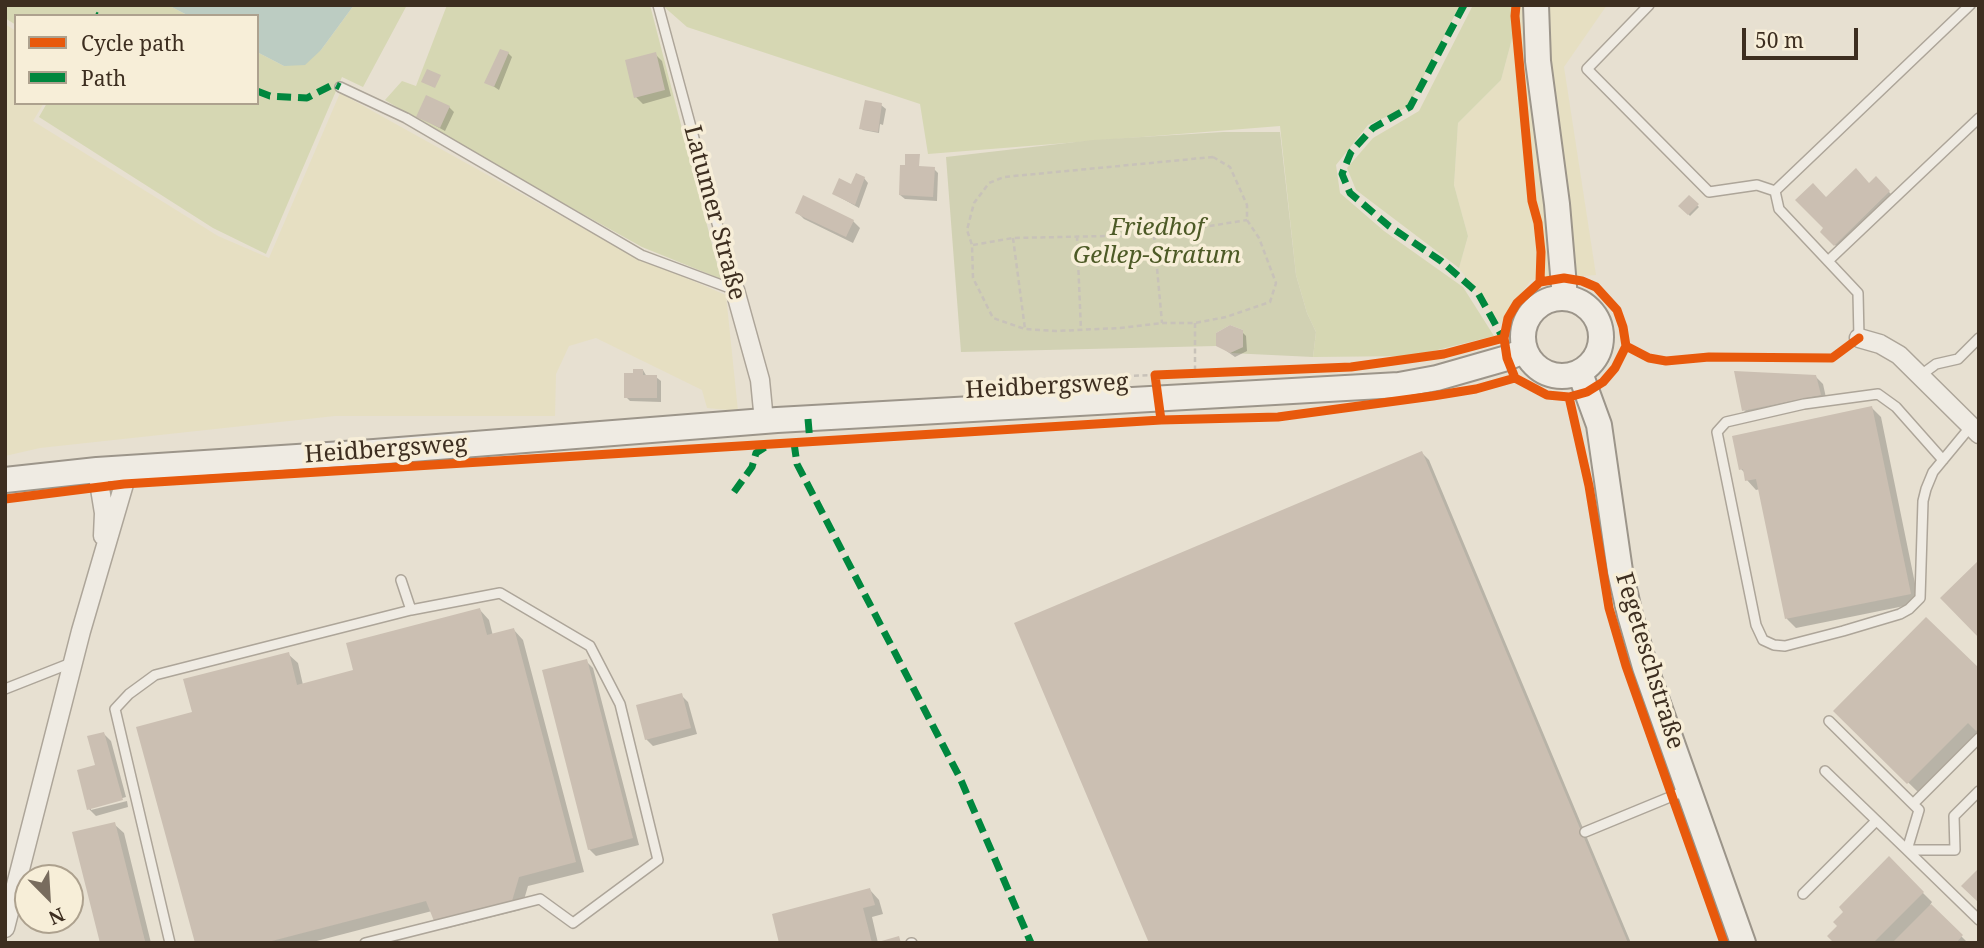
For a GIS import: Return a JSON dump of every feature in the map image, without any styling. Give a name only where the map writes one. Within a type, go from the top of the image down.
[{"type":"street","points":[[1536,5],[1538,61],[1558,204],[1565,298]]},
{"type":"street","name":"Latumer Straße","points":[[735,289],[760,380],[764,421]]},
{"type":"street","points":[[1565,298],[1577,301],[1596,317],[1601,330],[1601,342],[1598,355],[1590,365],[1580,373],[1558,377],[1537,368],[1525,350],[1523,337],[1531,313],[1552,299],[1565,298]]},
{"type":"street","points":[[1859,338],[1880,344],[1899,355],[1975,430]]},
{"type":"street","name":"Heidbergsweg","points":[[5,480],[97,470],[374,452],[764,421],[1399,385],[1448,375],[1525,350]]},
{"type":"street","name":"Fegeteschstraße","points":[[1580,373],[1599,425],[1620,571],[1630,615],[1743,943]]},
{"type":"street","points":[[5,928],[73,662],[124,484],[123,468]]},
{"type":"street","points":[[97,470],[104,513],[102,564]]},
{"type":"lane","name":"Latumer Straße","points":[[658,5],[735,289]]},
{"type":"lane","points":[[1650,5],[1587,69],[1709,192],[1758,185],[1775,191]]},
{"type":"lane","points":[[1775,191],[1970,5]]},
{"type":"lane","points":[[340,87],[406,118],[641,255],[735,289]]},
{"type":"lane","points":[[1828,261],[1979,118]]},
{"type":"lane","points":[[1775,191],[1779,209],[1858,293],[1859,338]]},
{"type":"lane","points":[[1921,375],[1936,365],[1958,359],[1979,338]]},
{"type":"lane","points":[[1942,460],[1896,407],[1878,394],[1804,404],[1726,422],[1717,432],[1756,625],[1763,640],[1785,646],[1843,631],[1900,614],[1920,598],[1923,501],[1933,472],[1942,460],[1975,430]]},
{"type":"lane","points":[[401,580],[411,610]]},
{"type":"lane","points":[[170,943],[115,709],[129,694],[155,675],[411,610],[500,593],[590,646],[620,704],[658,860],[573,923],[540,899],[365,943]]},
{"type":"lane","points":[[5,689],[73,662]]},
{"type":"lane","points":[[1829,721],[1919,810],[1907,850]]},
{"type":"lane","points":[[1913,804],[1979,737]]},
{"type":"lane","points":[[1825,771],[1979,920]]},
{"type":"lane","points":[[1585,832],[1688,789]]},
{"type":"lane","points":[[1907,850],[1955,850],[1954,816],[1979,791]]},
{"type":"lane","points":[[1803,894],[1876,821]]},
{"type":"path","points":[[1213,157],[1230,167],[1247,205],[1247,220],[1259,238],[1276,283],[1270,302],[1226,317],[1195,323],[1082,330],[1025,329],[993,318],[972,278],[972,245],[967,230],[974,204],[989,183],[1004,177],[1213,157]]},
{"type":"path","points":[[972,245],[1013,238],[1154,235],[1247,220]]},
{"type":"path","points":[[1154,235],[1162,323]]},
{"type":"path","points":[[1077,236],[1082,330]]},
{"type":"path","points":[[1013,238],[1025,329]]},
{"type":"path","points":[[1195,323],[1195,373]]},
{"type":"path","points":[[1066,378],[1155,375]]},
{"type":"shaded area","points":[[168,5],[354,5],[321,50],[305,65],[284,66],[259,53],[259,14],[185,14]]},
{"type":"shaded area","points":[[1521,5],[1607,5],[1564,67],[1596,275],[1531,280],[1500,324],[1459,268],[1468,236],[1454,185],[1458,123],[1501,80]]},
{"type":"shaded area","points":[[5,24],[14,30],[14,105],[43,105],[33,121],[218,236],[269,258],[340,93],[628,253],[726,295],[738,411],[707,408],[702,390],[596,338],[569,346],[556,374],[555,416],[335,416],[40,448],[5,456]]},
{"type":"green space","points":[[5,5],[168,5],[185,14],[14,14],[14,24],[5,18]]},
{"type":"green space","points":[[354,5],[407,5],[363,87],[342,77],[266,254],[213,228],[39,117],[46,105],[259,105],[259,53],[284,66],[321,50]]},
{"type":"green space","points":[[447,5],[650,5],[721,279],[642,247],[466,149],[385,100],[402,81],[416,86]]},
{"type":"green space","points":[[662,5],[1460,5],[1408,107],[1368,125],[1336,165],[1340,193],[1384,231],[1463,287],[1494,336],[1413,356],[1313,357],[1316,332],[1307,313],[1296,275],[1280,126],[928,154],[920,104],[687,27]]},
{"type":"green space","points":[[1473,5],[1521,5],[1501,80],[1458,123],[1454,185],[1468,236],[1459,268],[1356,190],[1347,168],[1373,138],[1419,111]]},
{"type":"green space","name":"Friedhof Gellep-Stratum","points":[[1223,132],[1280,132],[1296,275],[1307,313],[1316,332],[1313,357],[1230,353],[1243,347],[1243,330],[1230,325],[1216,333],[1216,346],[961,352],[946,157],[1093,140]]},
{"type":"building","points":[[500,49],[509,52],[494,87],[484,83]]},
{"type":"building","points":[[656,52],[665,90],[634,98],[625,60]]},
{"type":"building","points":[[427,69],[441,75],[435,88],[421,82]]},
{"type":"building","points":[[426,95],[450,106],[440,128],[416,117]]},
{"type":"building","points":[[865,100],[882,103],[878,132],[859,129]]},
{"type":"building","points":[[905,154],[920,154],[919,166],[935,167],[933,197],[899,195],[900,165],[905,165]]},
{"type":"building","points":[[1856,168],[1869,183],[1876,176],[1890,191],[1834,246],[1820,232],[1823,228],[1795,200],[1813,183],[1826,197]]},
{"type":"building","points":[[856,173],[865,177],[855,205],[832,194],[839,178],[851,184]]},
{"type":"building","points":[[803,195],[854,220],[846,237],[795,213]]},
{"type":"building","points":[[1689,195],[1699,204],[1688,215],[1678,206]]},
{"type":"building","points":[[1230,325],[1243,330],[1243,347],[1230,353],[1216,346],[1216,333]]},
{"type":"building","points":[[633,369],[643,369],[643,375],[657,375],[657,398],[624,398],[624,373],[633,373]]},
{"type":"building","points":[[1734,371],[1816,375],[1821,395],[1742,411]]},
{"type":"building","points":[[1872,406],[1911,594],[1785,619],[1756,479],[1745,481],[1743,469],[1739,470],[1732,436]]},
{"type":"building","points":[[1422,451],[1628,943],[1149,943],[1014,623]]},
{"type":"building","points":[[1979,560],[1979,638],[1940,598]]},
{"type":"building","points":[[480,608],[487,635],[514,628],[576,862],[519,877],[512,901],[434,921],[426,901],[264,943],[195,943],[136,727],[192,712],[183,679],[289,652],[297,685],[353,670],[346,643]]},
{"type":"building","points":[[1926,617],[1979,668],[1979,728],[1976,731],[1968,723],[1907,784],[1833,711]]},
{"type":"building","points":[[587,659],[633,838],[588,850],[542,670]]},
{"type":"building","points":[[682,693],[691,728],[645,740],[636,705]]},
{"type":"building","points":[[104,732],[123,800],[87,810],[77,770],[95,765],[87,736]]},
{"type":"building","points":[[115,822],[145,941],[100,943],[84,880],[84,864],[80,864],[72,832]]},
{"type":"building","points":[[1889,856],[1924,892],[1873,943],[1834,943],[1827,936],[1837,926],[1833,922],[1843,912],[1839,907]]},
{"type":"building","points":[[1979,868],[1979,903],[1961,886]]},
{"type":"building","points":[[870,888],[875,905],[863,908],[872,943],[779,943],[772,914]]},
{"type":"building","points":[[1931,904],[1963,935],[1956,943],[1892,943]]},
{"type":"building","points":[[899,936],[901,943],[878,943],[878,942]]},
{"type":"marked path","points":[[1464,5],[1410,107],[1373,128],[1351,152],[1342,174],[1350,193],[1389,226],[1441,261],[1478,293],[1503,338]]},
{"type":"marked path","points":[[259,92],[270,96],[307,98],[334,84],[340,87]]},
{"type":"marked path","points":[[808,419],[810,442]]},
{"type":"marked path","points":[[794,443],[797,464],[960,778],[1031,943]]},
{"type":"marked path","points":[[734,492],[752,467],[756,453],[767,446]]},
{"type":"cycle path","points":[[1516,5],[1532,201],[1541,252],[1540,282],[1517,303],[1508,318],[1504,338],[1507,358],[1515,378],[1547,395],[1569,397],[1589,486],[1609,608],[1626,666],[1724,943]]},
{"type":"cycle path","points":[[1540,282],[1564,278],[1596,287],[1617,310],[1623,327],[1626,346],[1615,368],[1603,382],[1587,392],[1569,397]]},
{"type":"cycle path","points":[[1161,420],[1155,375],[1351,367],[1444,354],[1504,338]]},
{"type":"cycle path","points":[[1626,346],[1649,358],[1666,361],[1709,357],[1832,358],[1859,338]]},
{"type":"cycle path","points":[[5,499],[124,484],[1161,420],[1278,417],[1476,389],[1515,378]]}]
